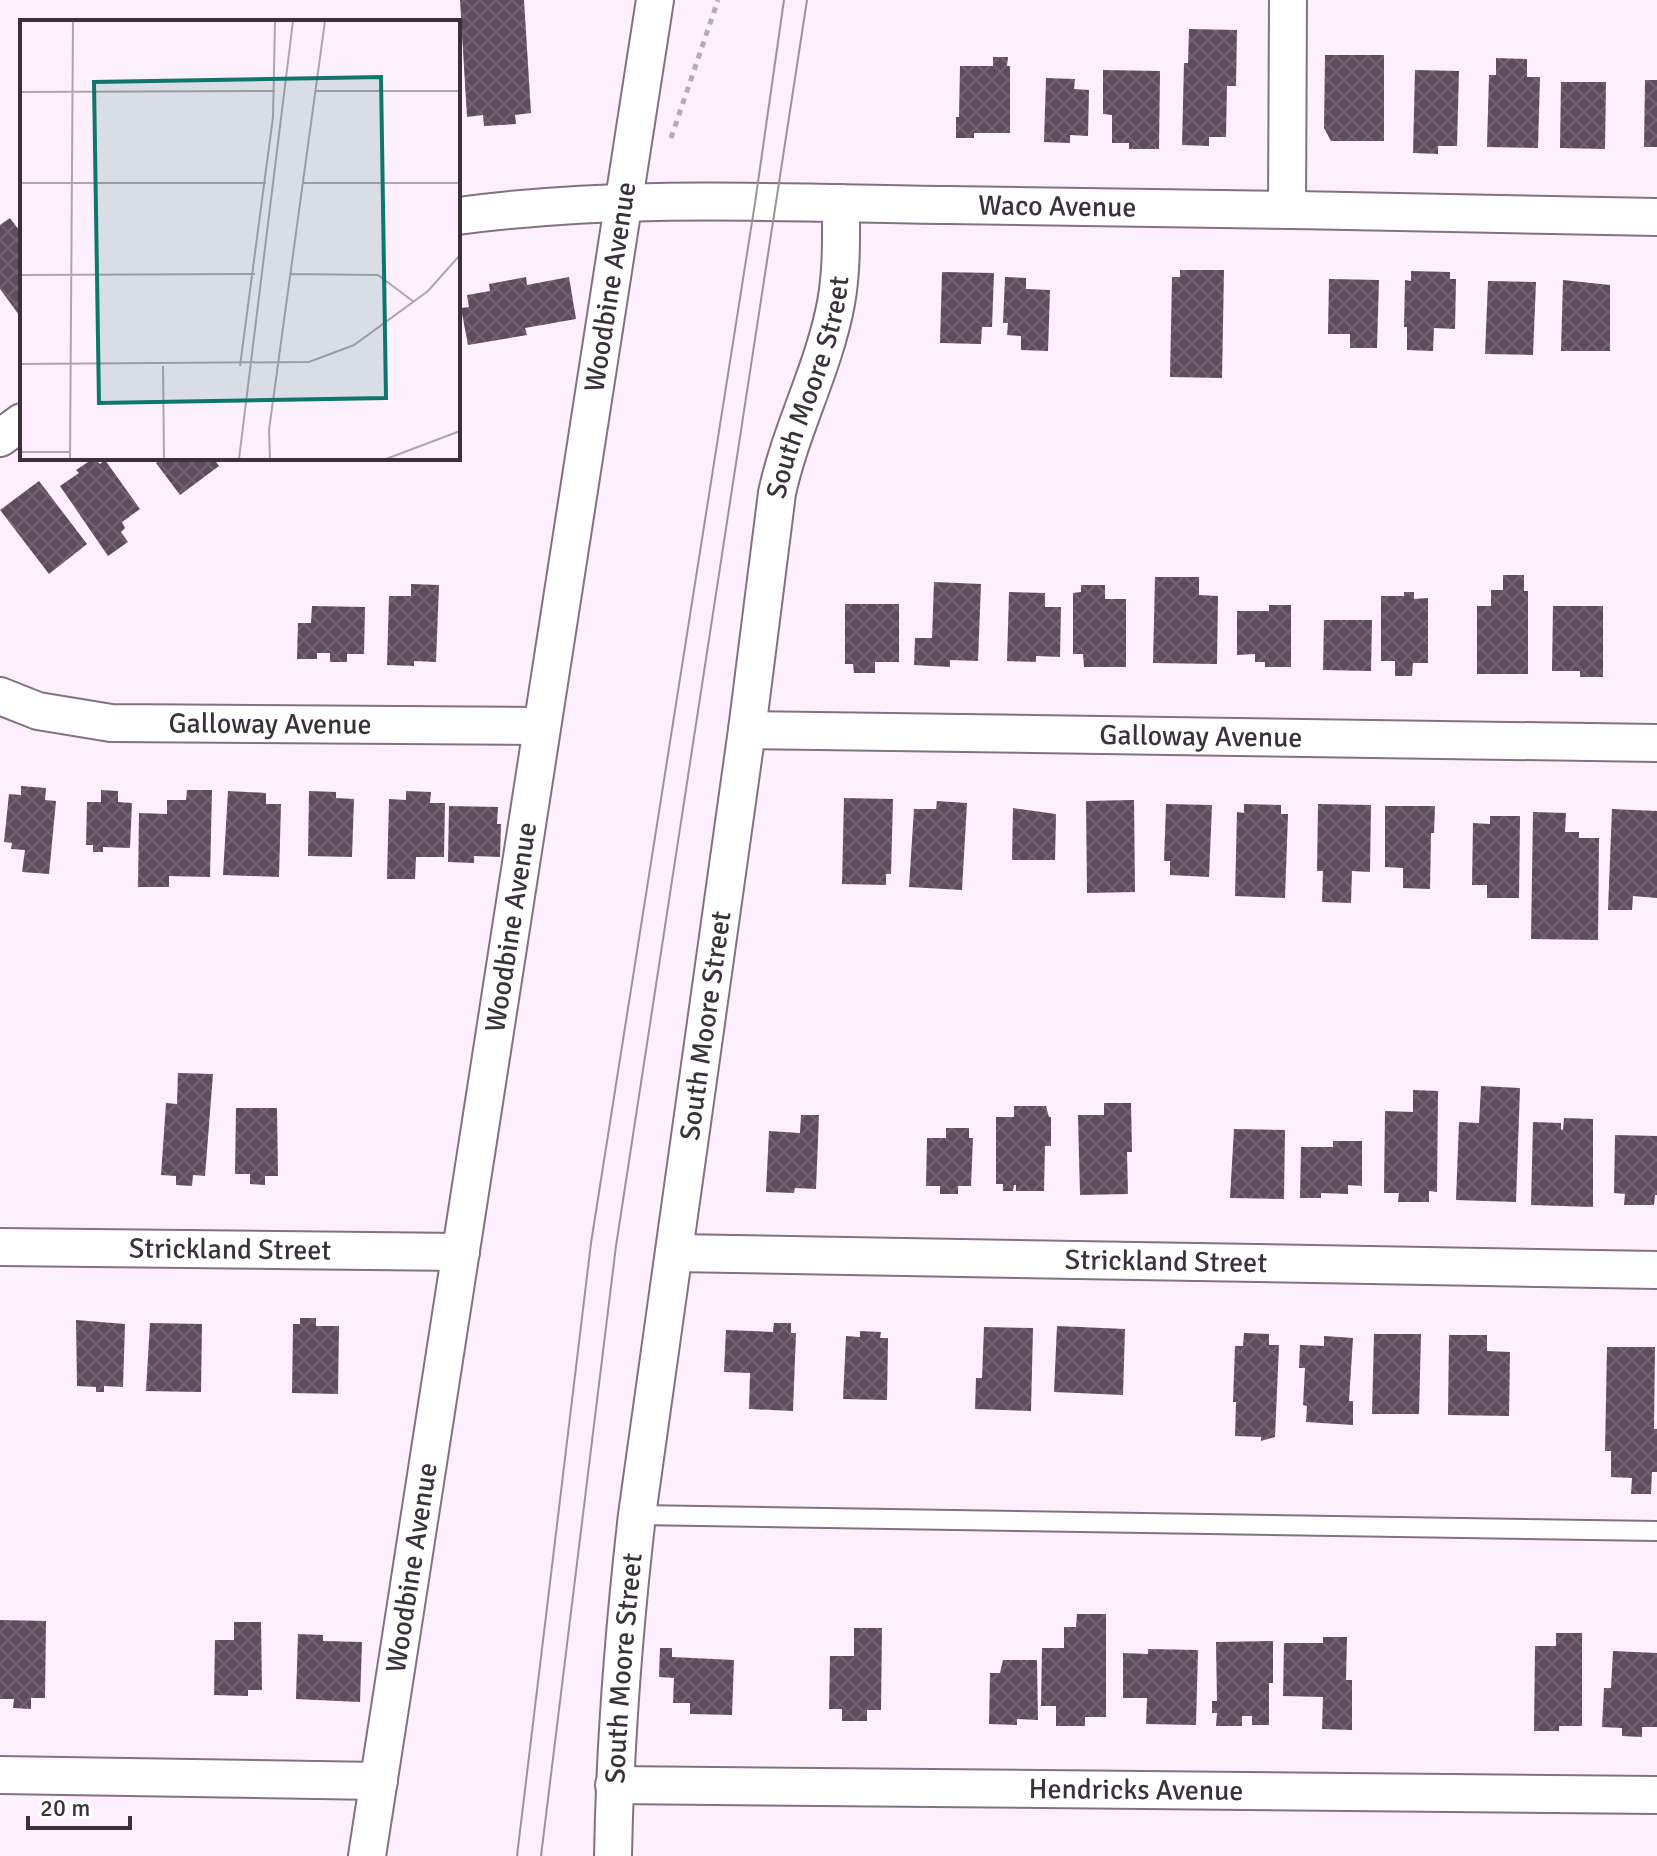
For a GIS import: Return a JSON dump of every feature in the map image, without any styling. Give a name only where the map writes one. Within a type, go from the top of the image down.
[{"type":"street","name":"Woodbine Avenue","points":[[367,1856],[655,0]]},
{"type":"street","points":[[1287,209],[1288,0]]},
{"type":"street","name":"Waco Avenue","points":[[460,216],[624,202],[1287,209],[1657,217]]},
{"type":"street","name":"South Moore Street","points":[[613,1856],[623,1637],[637,1515],[747,730],[777,493],[785,455],[826,342],[836,304],[841,260],[841,203]]},
{"type":"street","points":[[0,438],[20,423]]},
{"type":"street","name":"Galloway Avenue","points":[[0,696],[38,711],[111,723],[542,726]]},
{"type":"street","name":"Galloway Avenue","points":[[747,730],[1657,743]]},
{"type":"street","name":"Strickland Street","points":[[0,1247],[461,1252]]},
{"type":"street","name":"Strickland Street","points":[[674,1253],[1657,1270]]},
{"type":"street","points":[[0,1775],[379,1781]]},
{"type":"street","name":"Hendricks Avenue","points":[[614,1785],[1657,1795]]},
{"type":"lane","points":[[637,1515],[1657,1531]]},
{"type":"path","points":[[668,145],[718,0]]},
{"type":"building","points":[[460,0],[524,0],[531,113],[515,115],[516,124],[484,126],[483,115],[467,117]]},
{"type":"building","points":[[1189,29],[1237,30],[1236,86],[1227,86],[1226,137],[1209,137],[1209,146],[1182,145],[1184,63],[1188,63]]},
{"type":"building","points":[[1325,55],[1384,55],[1384,141],[1331,141],[1324,128]]},
{"type":"building","points":[[993,57],[1008,57],[1010,133],[974,133],[974,138],[956,138],[960,66],[993,66]]},
{"type":"building","points":[[1496,58],[1527,59],[1527,77],[1540,77],[1538,148],[1487,147],[1489,75],[1496,75]]},
{"type":"building","points":[[1103,70],[1160,71],[1159,149],[1129,149],[1129,143],[1112,143],[1112,115],[1103,114]]},
{"type":"building","points":[[1415,70],[1459,71],[1457,146],[1438,146],[1438,154],[1413,153]]},
{"type":"building","points":[[1046,78],[1075,79],[1074,89],[1089,90],[1088,136],[1070,135],[1070,143],[1044,142]]},
{"type":"building","points":[[1645,80],[1657,80],[1657,147],[1644,147]]},
{"type":"building","points":[[1561,82],[1606,82],[1605,149],[1560,148]]},
{"type":"building","points":[[10,218],[20,231],[20,316],[0,289],[0,225]]},
{"type":"building","points":[[1180,270],[1224,270],[1222,378],[1170,377],[1172,277],[1180,277]]},
{"type":"building","points":[[1411,271],[1450,272],[1450,279],[1456,279],[1455,329],[1434,328],[1433,351],[1407,350],[1405,280],[1411,281]]},
{"type":"building","points":[[942,272],[994,273],[992,327],[982,327],[981,344],[940,343]]},
{"type":"building","points":[[526,277],[527,285],[569,277],[576,319],[525,328],[527,335],[468,345],[461,308],[469,307],[467,295],[490,291],[489,284]]},
{"type":"building","points":[[1005,277],[1026,278],[1026,289],[1050,290],[1048,351],[1021,350],[1021,336],[1007,335],[1008,323],[1003,323]]},
{"type":"building","points":[[1329,279],[1379,280],[1377,348],[1350,348],[1350,334],[1328,334]]},
{"type":"building","points":[[1563,280],[1610,285],[1610,351],[1561,351]]},
{"type":"building","points":[[1488,281],[1536,282],[1533,355],[1485,354]]},
{"type":"building","points":[[91,460],[100,464],[105,460],[140,509],[122,522],[125,528],[121,532],[128,542],[108,556],[60,486],[79,473],[76,470]]},
{"type":"building","points":[[161,460],[214,460],[219,466],[180,495],[156,463]]},
{"type":"building","points":[[39,481],[87,544],[49,574],[0,510]]},
{"type":"building","points":[[1503,575],[1524,575],[1524,591],[1528,591],[1528,674],[1477,674],[1477,606],[1491,606],[1491,590],[1503,590]]},
{"type":"building","points":[[1155,577],[1199,577],[1199,595],[1218,596],[1217,664],[1153,663]]},
{"type":"building","points":[[934,582],[981,584],[978,661],[950,660],[950,667],[914,665],[915,638],[932,638]]},
{"type":"building","points":[[411,584],[439,585],[436,662],[414,661],[414,666],[387,665],[389,596],[411,596]]},
{"type":"building","points":[[1081,585],[1105,585],[1105,599],[1126,599],[1126,667],[1084,667],[1083,654],[1073,654],[1073,593],[1081,592]]},
{"type":"building","points":[[1009,592],[1045,593],[1045,607],[1061,607],[1060,657],[1036,656],[1036,662],[1007,661]]},
{"type":"building","points":[[1404,592],[1414,592],[1414,599],[1428,598],[1428,663],[1413,663],[1412,676],[1395,676],[1395,661],[1381,661],[1381,596],[1404,596]]},
{"type":"building","points":[[845,604],[899,604],[899,662],[875,662],[875,673],[854,673],[853,664],[845,664]]},
{"type":"building","points":[[1269,605],[1291,605],[1291,667],[1265,667],[1265,662],[1255,662],[1255,654],[1237,655],[1237,611],[1269,611]]},
{"type":"building","points":[[312,606],[365,607],[364,654],[347,654],[347,662],[330,662],[330,653],[317,653],[317,659],[297,659],[298,623],[311,623]]},
{"type":"building","points":[[1553,606],[1603,606],[1603,677],[1580,677],[1580,671],[1552,671]]},
{"type":"building","points":[[1324,620],[1372,620],[1371,671],[1323,670]]},
{"type":"building","points":[[21,786],[46,788],[45,800],[56,801],[49,874],[22,872],[25,850],[11,849],[12,843],[4,842],[9,794],[21,795]]},
{"type":"building","points":[[101,790],[118,791],[118,802],[132,803],[130,848],[103,847],[103,852],[93,852],[93,845],[86,845],[87,802],[101,802]]},
{"type":"building","points":[[187,790],[212,790],[210,877],[169,876],[169,887],[138,887],[139,813],[167,814],[167,800],[186,800]]},
{"type":"building","points":[[228,791],[266,793],[266,804],[281,804],[279,877],[223,875]]},
{"type":"building","points":[[309,791],[336,792],[336,798],[354,799],[352,857],[308,856]]},
{"type":"building","points":[[406,791],[431,792],[430,803],[445,803],[444,857],[416,857],[415,879],[387,879],[389,799],[406,800]]},
{"type":"building","points":[[844,798],[893,799],[891,874],[886,874],[886,885],[842,884]]},
{"type":"building","points":[[1134,800],[1135,892],[1087,893],[1086,801]]},
{"type":"building","points":[[937,801],[967,803],[962,890],[909,887],[914,809],[936,809]]},
{"type":"building","points":[[1166,804],[1212,805],[1209,877],[1170,875],[1170,861],[1164,861]]},
{"type":"building","points":[[1244,804],[1281,805],[1281,814],[1288,814],[1285,898],[1235,896],[1237,812],[1244,813]]},
{"type":"building","points":[[1318,804],[1371,805],[1370,872],[1352,871],[1351,903],[1322,902],[1323,871],[1317,871]]},
{"type":"building","points":[[449,806],[498,807],[500,857],[474,856],[474,863],[448,862]]},
{"type":"building","points":[[1385,806],[1435,806],[1430,889],[1403,888],[1403,868],[1385,867]]},
{"type":"building","points":[[1013,808],[1056,814],[1055,860],[1012,860]]},
{"type":"building","points":[[1612,809],[1657,811],[1657,898],[1633,896],[1632,910],[1608,910]]},
{"type":"building","points":[[1533,812],[1566,813],[1565,832],[1579,832],[1579,838],[1599,838],[1598,940],[1531,939]]},
{"type":"building","points":[[1490,816],[1520,816],[1519,898],[1487,898],[1487,885],[1472,885],[1473,823],[1490,824]]},
{"type":"building","points":[[178,1073],[213,1074],[205,1176],[193,1175],[192,1186],[176,1185],[176,1176],[161,1175],[166,1103],[177,1104]]},
{"type":"building","points":[[1481,1086],[1520,1088],[1516,1202],[1456,1200],[1459,1122],[1479,1123]]},
{"type":"building","points":[[1413,1090],[1438,1091],[1437,1192],[1429,1191],[1429,1202],[1398,1202],[1399,1193],[1384,1193],[1385,1111],[1413,1112]]},
{"type":"building","points":[[1104,1103],[1131,1103],[1132,1152],[1127,1152],[1128,1194],[1080,1195],[1078,1115],[1104,1115]]},
{"type":"building","points":[[1014,1106],[1046,1106],[1051,1117],[1051,1146],[1045,1146],[1044,1191],[1016,1191],[1014,1185],[1013,1191],[1003,1191],[1003,1184],[996,1184],[996,1117],[1014,1117]]},
{"type":"building","points":[[236,1108],[277,1108],[278,1176],[265,1176],[265,1185],[250,1184],[250,1174],[235,1174]]},
{"type":"building","points":[[801,1115],[819,1115],[816,1189],[795,1188],[794,1193],[766,1192],[769,1131],[800,1133]]},
{"type":"building","points":[[1564,1118],[1593,1119],[1593,1207],[1531,1205],[1533,1122],[1561,1123],[1563,1130]]},
{"type":"building","points":[[946,1128],[969,1128],[969,1138],[973,1138],[971,1186],[958,1186],[958,1194],[940,1194],[940,1186],[926,1186],[927,1138],[946,1138]]},
{"type":"building","points":[[1234,1129],[1285,1130],[1284,1199],[1230,1198]]},
{"type":"building","points":[[1615,1135],[1657,1136],[1657,1195],[1654,1205],[1624,1205],[1625,1194],[1614,1193]]},
{"type":"building","points":[[1333,1141],[1362,1141],[1362,1186],[1348,1185],[1348,1194],[1321,1193],[1321,1198],[1300,1198],[1301,1147],[1333,1147]]},
{"type":"building","points":[[300,1318],[316,1318],[316,1326],[339,1326],[338,1394],[292,1393],[293,1324],[300,1324]]},
{"type":"building","points":[[76,1320],[125,1324],[123,1387],[104,1386],[104,1392],[96,1392],[96,1387],[77,1386]]},
{"type":"building","points":[[150,1323],[202,1324],[201,1392],[146,1391]]},
{"type":"building","points":[[774,1323],[791,1323],[791,1333],[796,1333],[793,1411],[749,1409],[750,1373],[724,1372],[726,1330],[773,1332]]},
{"type":"building","points":[[1057,1326],[1125,1329],[1123,1395],[1054,1392]]},
{"type":"building","points":[[984,1327],[1033,1328],[1031,1411],[975,1409],[976,1378],[982,1378]]},
{"type":"building","points":[[860,1331],[881,1332],[880,1338],[888,1338],[887,1400],[843,1399],[846,1336],[860,1337]]},
{"type":"building","points":[[1244,1333],[1269,1334],[1269,1345],[1279,1345],[1275,1437],[1261,1441],[1261,1437],[1235,1436],[1235,1346],[1243,1346]]},
{"type":"building","points":[[1374,1334],[1421,1334],[1419,1414],[1372,1414]]},
{"type":"building","points":[[1449,1335],[1487,1335],[1487,1351],[1510,1352],[1509,1416],[1448,1415]]},
{"type":"building","points":[[1324,1336],[1353,1338],[1349,1401],[1353,1401],[1353,1425],[1306,1422],[1307,1406],[1303,1405],[1305,1368],[1299,1368],[1300,1345],[1324,1346]]},
{"type":"building","points":[[1607,1347],[1655,1347],[1657,1472],[1652,1472],[1651,1494],[1631,1494],[1632,1478],[1611,1477],[1611,1451],[1605,1451]]},
{"type":"building","points":[[1077,1614],[1106,1614],[1106,1717],[1085,1717],[1085,1726],[1056,1726],[1056,1706],[1041,1706],[1042,1648],[1064,1648],[1064,1627],[1076,1627]]},
{"type":"building","points":[[0,1620],[46,1621],[45,1698],[31,1698],[31,1709],[13,1708],[14,1699],[0,1699]]},
{"type":"building","points":[[234,1622],[261,1622],[262,1690],[248,1690],[248,1696],[214,1695],[215,1640],[234,1640]]},
{"type":"building","points":[[854,1628],[882,1628],[881,1710],[867,1710],[867,1721],[842,1721],[842,1709],[829,1709],[830,1656],[854,1656]]},
{"type":"building","points":[[1556,1633],[1582,1633],[1582,1726],[1559,1726],[1559,1731],[1534,1731],[1535,1646],[1556,1646]]},
{"type":"building","points":[[298,1634],[323,1635],[323,1641],[362,1642],[360,1702],[296,1699]]},
{"type":"building","points":[[1323,1637],[1347,1637],[1346,1680],[1352,1680],[1352,1730],[1322,1729],[1323,1697],[1283,1696],[1284,1643],[1323,1643]]},
{"type":"building","points":[[1273,1641],[1269,1725],[1252,1725],[1252,1716],[1242,1716],[1242,1726],[1216,1726],[1217,1713],[1212,1713],[1212,1701],[1217,1701],[1216,1642]]},
{"type":"building","points":[[660,1648],[672,1648],[672,1657],[734,1660],[732,1715],[690,1714],[690,1703],[673,1703],[674,1678],[659,1677]]},
{"type":"building","points":[[1148,1649],[1198,1650],[1196,1725],[1146,1724],[1147,1698],[1123,1698],[1123,1653],[1148,1654]]},
{"type":"building","points":[[1613,1651],[1657,1653],[1657,1727],[1642,1727],[1642,1737],[1622,1736],[1622,1728],[1602,1727],[1604,1688],[1611,1688]]},
{"type":"building","points":[[1003,1660],[1037,1660],[1038,1720],[1017,1719],[1017,1725],[989,1724],[990,1673],[1000,1673]]},
{"type":"tram line","points":[[517,1856],[591,1243],[755,203],[784,0]]},
{"type":"tram line","points":[[541,1856],[616,1246],[807,0]]}]
